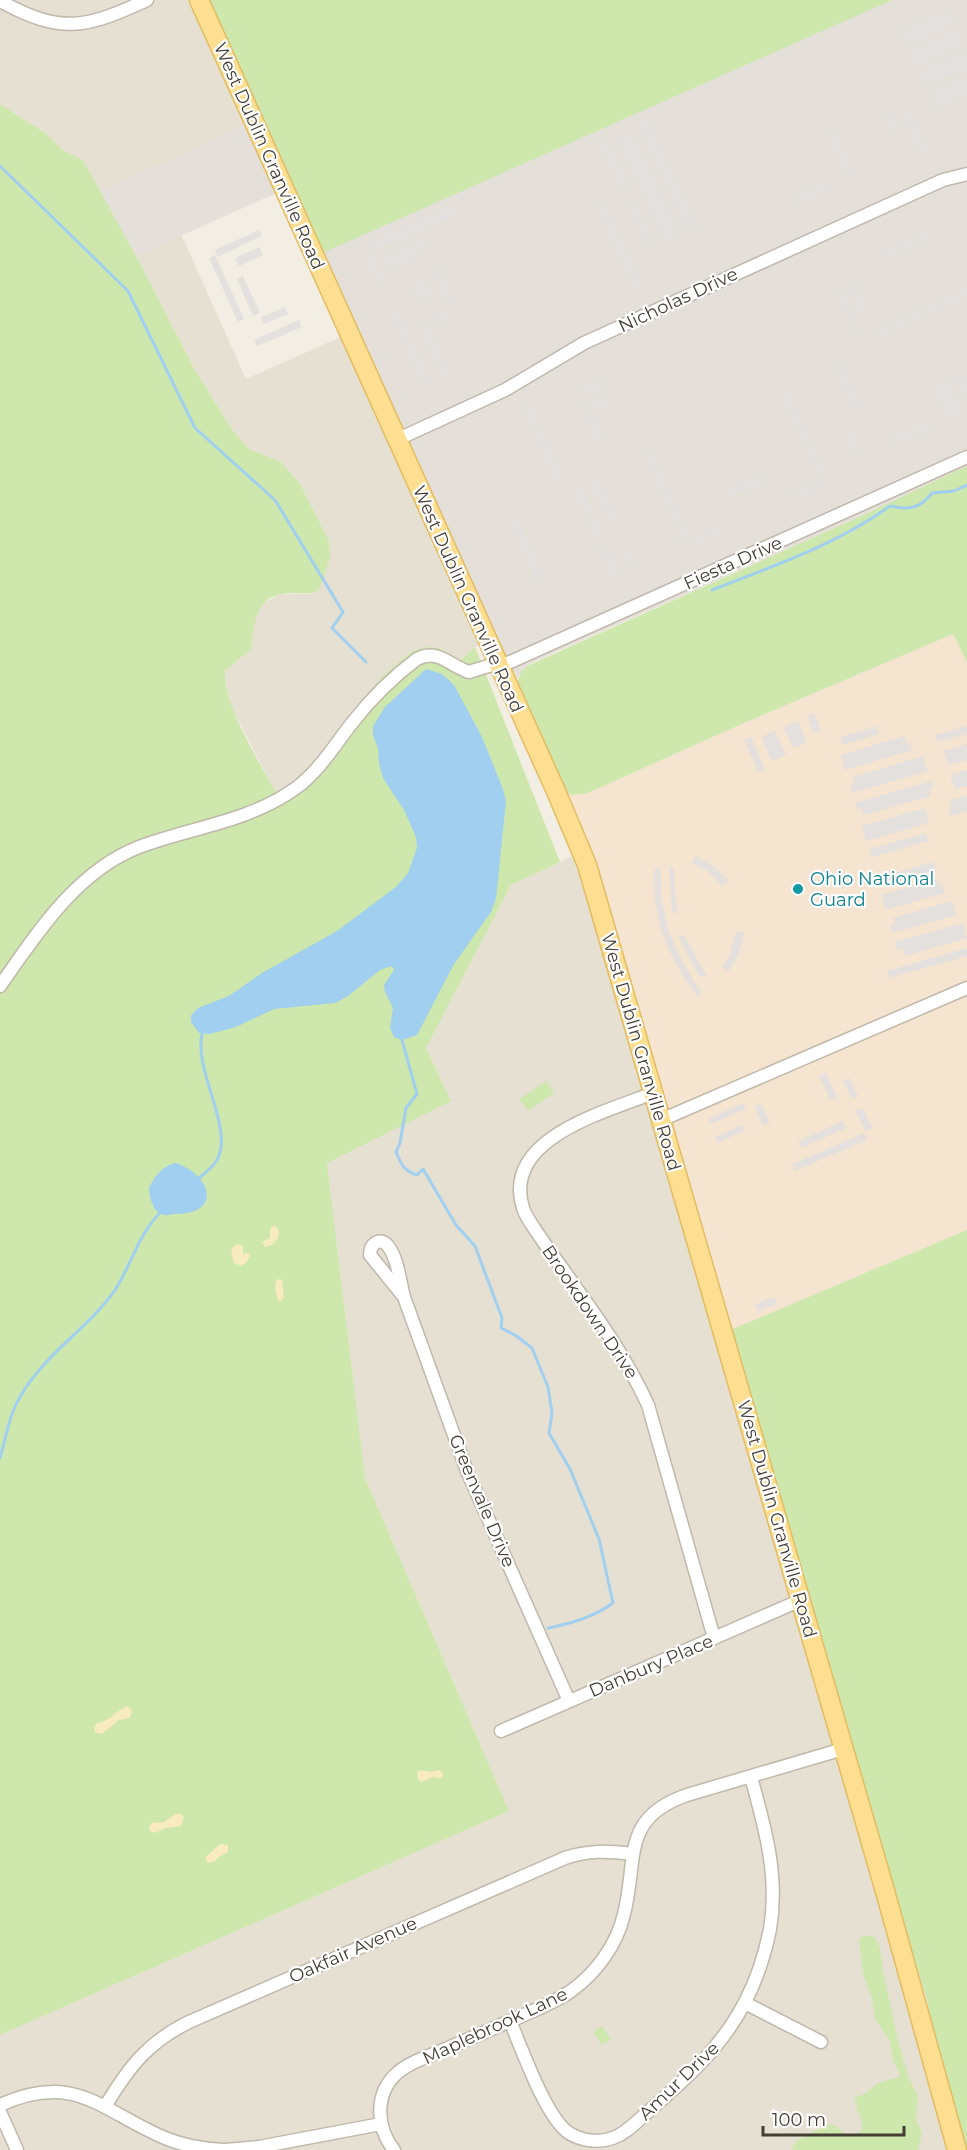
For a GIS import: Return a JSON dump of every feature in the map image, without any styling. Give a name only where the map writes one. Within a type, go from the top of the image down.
[{"type":"main road","name":"West Dublin Granville Road","points":[[199,0],[555,789],[587,865],[801,1600],[957,2150]]},
{"type":"street","points":[[0,1],[35,19],[57,24],[80,24],[99,20],[147,0]]},
{"type":"street","name":"Nicholas Drive","points":[[396,440],[506,390],[584,343],[943,180],[967,174]]},
{"type":"street","name":"Fiesta Drive","points":[[0,986],[56,911],[78,887],[103,867],[139,847],[237,817],[289,792],[324,761],[366,707],[419,658],[430,655],[439,656],[469,672],[498,665],[967,457]]},
{"type":"street","points":[[661,1120],[967,988]]},
{"type":"street","name":"Brookdown Drive","points":[[653,1093],[550,1137],[537,1148],[529,1160],[520,1190],[523,1209],[534,1228],[614,1344],[638,1383],[648,1405],[714,1638]]},
{"type":"street","name":"Greenvale Drive","points":[[405,1298],[467,1471],[569,1701]]},
{"type":"street","name":"Danbury Place","points":[[501,1731],[801,1600]]},
{"type":"street","name":"Maplebrook Lane","points":[[381,2124],[382,2097],[388,2084],[399,2071],[564,1995],[602,1962],[624,1916],[632,1854],[637,1836],[653,1812],[687,1795],[843,1749]]},
{"type":"street","name":"Amur Drive","points":[[510,2021],[552,2116],[568,2132],[581,2139],[594,2141],[620,2135],[708,2057],[724,2037],[745,2003],[765,1951],[770,1928],[773,1893],[769,1846],[751,1777]]},
{"type":"street","name":"Oakfair Avenue","points":[[106,2105],[131,2067],[144,2053],[167,2034],[189,2022],[565,1858],[600,1851],[632,1854]]},
{"type":"street","points":[[745,2003],[821,2042]]},
{"type":"street","points":[[0,2105],[21,2097],[50,2092],[78,2095],[106,2105],[165,2138],[200,2148],[225,2150],[381,2124],[394,2150]]},
{"type":"street","points":[[0,2112],[17,2150]]},
{"type":"shaded area","points":[[0,0],[204,0],[258,119],[100,192],[83,160],[64,151],[45,133],[0,104]]},
{"type":"shaded area","points":[[892,0],[967,0],[967,466],[859,517],[533,662],[518,677],[502,679],[283,190],[136,256],[100,192],[258,119]]},
{"type":"shaded area","points":[[950,9],[947,18],[957,13],[953,24],[904,46],[907,37],[897,41],[902,31]]},
{"type":"shaded area","points":[[957,31],[966,35],[957,39],[965,44],[916,66],[906,62],[917,57],[909,53]]},
{"type":"shaded area","points":[[967,51],[967,68],[924,88],[926,78],[917,83],[921,72]]},
{"type":"shaded area","points":[[967,78],[967,94],[937,108],[927,104],[938,99],[930,95]]},
{"type":"shaded area","points":[[909,109],[927,150],[920,154],[902,112]]},
{"type":"shaded area","points":[[891,112],[899,129],[892,133],[884,115]]},
{"type":"shaded area","points":[[646,118],[696,226],[688,230],[638,121]]},
{"type":"shaded area","points":[[834,130],[854,175],[848,177],[827,133]]},
{"type":"shaded area","points":[[632,133],[679,234],[665,241],[617,139]]},
{"type":"shaded area","points":[[605,137],[629,188],[622,191],[598,140]]},
{"type":"shaded area","points":[[828,181],[831,188],[797,205],[794,198]]},
{"type":"shaded area","points":[[601,196],[643,289],[636,292],[594,200]]},
{"type":"shaded area","points":[[634,200],[654,241],[647,245],[627,203]]},
{"type":"shaded area","points":[[453,206],[456,214],[373,251],[369,243]]},
{"type":"shaded area","points":[[259,230],[262,236],[218,257],[215,250]]},
{"type":"shaded area","points":[[927,232],[930,238],[884,259],[881,252]]},
{"type":"shaded area","points":[[181,234],[246,379],[347,334],[486,642],[475,647],[461,660],[439,648],[358,705],[323,755],[303,775],[276,793],[232,708],[225,671],[251,649],[255,617],[264,603],[280,594],[311,594],[329,541],[300,484],[281,462],[249,449],[233,431],[195,370],[136,256]]},
{"type":"shaded area","points":[[426,238],[429,244],[416,250],[419,257],[390,270],[384,257]]},
{"type":"shaded area","points":[[259,247],[263,255],[239,266],[235,258]]},
{"type":"shaded area","points":[[372,252],[385,283],[378,287],[365,255]]},
{"type":"shaded area","points":[[215,255],[244,319],[238,322],[209,258]]},
{"type":"shaded area","points":[[438,266],[454,301],[448,304],[432,269]]},
{"type":"shaded area","points":[[243,276],[260,313],[253,316],[237,279]]},
{"type":"shaded area","points":[[425,281],[431,295],[417,301],[411,287]]},
{"type":"shaded area","points":[[846,281],[854,284],[869,316],[861,314]]},
{"type":"shaded area","points":[[839,284],[861,332],[857,337],[836,291]]},
{"type":"shaded area","points":[[967,289],[967,296],[881,335],[873,332]]},
{"type":"shaded area","points":[[285,307],[288,314],[264,324],[261,317]]},
{"type":"shaded area","points":[[398,312],[431,385],[425,388],[391,315]]},
{"type":"shaded area","points":[[445,312],[452,316],[435,324],[427,320]]},
{"type":"shaded area","points":[[299,320],[302,327],[257,346],[254,340]]},
{"type":"shaded area","points":[[425,321],[451,376],[444,379],[419,324]]},
{"type":"shaded area","points":[[840,362],[861,407],[854,410],[834,365]]},
{"type":"shaded area","points":[[962,374],[967,385],[967,402],[956,377]]},
{"type":"shaded area","points":[[600,379],[604,386],[583,396],[580,389]]},
{"type":"shaded area","points":[[947,381],[961,412],[948,418],[934,387]]},
{"type":"shaded area","points":[[786,388],[826,477],[820,480],[780,390]]},
{"type":"shaded area","points":[[607,395],[611,403],[585,414],[582,407]]},
{"type":"shaded area","points":[[529,402],[563,478],[556,481],[522,405]]},
{"type":"shaded area","points":[[593,414],[604,440],[598,443],[586,417]]},
{"type":"shaded area","points":[[930,420],[933,427],[892,446],[889,439]]},
{"type":"shaded area","points":[[851,431],[861,452],[854,455],[845,434]]},
{"type":"shaded area","points":[[650,450],[690,538],[684,541],[644,453]]},
{"type":"shaded area","points":[[760,475],[763,482],[730,497],[727,490]]},
{"type":"shaded area","points":[[597,478],[616,516],[609,520],[589,482]]},
{"type":"shaded area","points":[[820,481],[822,487],[793,500],[790,494]]},
{"type":"shaded area","points":[[581,485],[592,510],[585,513],[573,488]]},
{"type":"shaded area","points":[[593,513],[603,535],[596,538],[586,517]]},
{"type":"shaded area","points":[[517,518],[544,579],[538,582],[510,521]]},
{"type":"shaded area","points":[[721,526],[723,532],[696,544],[693,538]]},
{"type":"shaded area","points":[[608,547],[621,576],[614,579],[601,550]]},
{"type":"shaded area","points":[[630,551],[638,568],[631,571],[623,554]]},
{"type":"shaded area","points":[[953,634],[967,662],[967,1230],[728,1331],[565,792],[588,793],[737,726]]},
{"type":"shaded area","points":[[814,713],[821,731],[814,734],[807,716]]},
{"type":"shaded area","points":[[798,721],[807,742],[793,748],[784,727]]},
{"type":"shaded area","points":[[877,726],[879,734],[842,745],[840,737]]},
{"type":"shaded area","points":[[967,726],[967,734],[938,742],[935,735]]},
{"type":"shaded area","points":[[775,731],[786,755],[772,761],[761,737]]},
{"type":"shaded area","points":[[904,736],[912,750],[845,770],[841,755]]},
{"type":"shaded area","points":[[751,737],[765,769],[758,772],[744,740]]},
{"type":"shaded area","points":[[967,744],[967,760],[948,765],[943,751]]},
{"type":"shaded area","points":[[923,756],[928,771],[852,793],[850,786],[855,784],[853,777]]},
{"type":"shaded area","points":[[967,770],[967,786],[955,789],[950,775]]},
{"type":"shaded area","points":[[931,781],[933,788],[929,789],[931,796],[864,815],[862,808],[857,809],[855,803]]},
{"type":"shaded area","points":[[967,796],[967,811],[951,816],[950,800]]},
{"type":"shaded area","points":[[925,808],[929,823],[866,841],[862,826]]},
{"type":"shaded area","points":[[926,833],[928,841],[872,857],[870,849]]},
{"type":"shaded area","points":[[575,855],[894,1945],[949,2150],[0,2150],[0,2035],[509,1811],[365,1478],[327,1162],[451,1101],[426,1048],[511,885]]},
{"type":"shaded area","points":[[695,856],[711,864],[729,881],[722,886],[706,870],[692,864]]},
{"type":"shaded area","points":[[933,862],[936,870],[880,885],[878,878]]},
{"type":"shaded area","points":[[669,864],[674,870],[678,915],[672,910]]},
{"type":"shaded area","points":[[660,865],[661,897],[667,926],[678,953],[701,990],[698,997],[671,955],[660,927],[655,902],[654,870]]},
{"type":"shaded area","points":[[937,879],[945,893],[885,910],[881,895]]},
{"type":"shaded area","points":[[952,901],[956,915],[892,933],[890,926],[895,924],[893,918]]},
{"type":"shaded area","points":[[963,923],[967,938],[905,956],[902,948],[897,950],[895,942]]},
{"type":"shaded area","points":[[736,932],[744,932],[743,941],[737,958],[728,972],[722,967],[730,954]]},
{"type":"shaded area","points":[[678,933],[685,937],[708,978],[699,975]]},
{"type":"shaded area","points":[[967,948],[967,956],[889,978],[887,971]]},
{"type":"shaded area","points":[[826,1073],[837,1097],[830,1100],[819,1076]]},
{"type":"shaded area","points":[[850,1078],[858,1096],[852,1099],[843,1081]]},
{"type":"shaded area","points":[[743,1103],[746,1109],[711,1124],[709,1118]]},
{"type":"shaded area","points":[[761,1104],[770,1123],[763,1126],[755,1107]]},
{"type":"shaded area","points":[[863,1108],[872,1128],[865,1131],[856,1111]]},
{"type":"shaded area","points":[[843,1121],[846,1128],[802,1148],[798,1141]]},
{"type":"shaded area","points":[[742,1125],[745,1131],[717,1143],[715,1137]]},
{"type":"shaded area","points":[[864,1133],[867,1140],[795,1171],[792,1164]]},
{"type":"shaded area","points":[[774,1297],[777,1304],[758,1311],[755,1304]]},
{"type":"green space","points":[[204,0],[892,0],[318,255]]},
{"type":"green space","points":[[0,104],[45,133],[64,151],[83,160],[195,370],[233,431],[249,449],[281,462],[300,484],[329,541],[330,558],[319,590],[309,593],[281,594],[265,602],[257,616],[251,649],[225,671],[226,685],[236,716],[276,793],[303,775],[323,755],[358,705],[382,677],[412,651],[428,647],[439,648],[461,660],[475,647],[560,862],[511,885],[426,1048],[451,1101],[327,1163],[365,1478],[509,1811],[0,2035]]},
{"type":"green space","points":[[967,466],[967,662],[953,634],[737,726],[588,793],[572,795],[565,792],[516,684],[527,666]]},
{"type":"green space","points":[[546,1081],[554,1093],[528,1111],[520,1099]]},
{"type":"green space","points":[[967,1230],[967,2150],[930,2023],[927,2000],[855,1767],[728,1331]]},
{"type":"green space","points":[[868,1935],[875,1938],[880,1948],[898,2041],[908,2076],[918,2097],[916,2119],[922,2134],[918,2150],[791,2150],[796,2141],[828,2124],[836,2126],[846,2135],[854,2135],[862,2130],[862,2121],[855,2098],[866,2093],[878,2083],[899,2077],[893,2061],[890,2041],[875,2018],[872,1999],[863,1973],[859,1941],[860,1938]]},
{"type":"green space","points":[[602,2026],[611,2039],[602,2045],[593,2032]]},
{"type":"sand","points":[[274,1225],[279,1230],[278,1238],[272,1245],[265,1247],[262,1242],[270,1238],[270,1229]]},
{"type":"sand","points":[[237,1244],[243,1246],[243,1254],[250,1255],[247,1262],[241,1266],[234,1263],[231,1253]]},
{"type":"sand","points":[[277,1279],[282,1280],[284,1297],[280,1302],[276,1291]]},
{"type":"sand","points":[[127,1706],[132,1710],[130,1718],[119,1720],[102,1734],[95,1732],[94,1728],[97,1723]]},
{"type":"sand","points":[[421,1770],[430,1772],[439,1770],[443,1776],[440,1779],[434,1777],[421,1782],[417,1772]]},
{"type":"sand","points":[[175,1814],[181,1814],[184,1817],[181,1826],[165,1828],[155,1833],[150,1831],[151,1823],[164,1822]]},
{"type":"sand","points":[[220,1844],[228,1845],[228,1852],[214,1862],[208,1863],[205,1858]]},
{"type":"water","points":[[426,669],[442,674],[454,685],[482,737],[506,801],[496,899],[491,912],[454,964],[417,1035],[402,1040],[394,1037],[390,1028],[393,1008],[384,985],[394,970],[392,966],[380,970],[348,996],[335,1003],[274,1009],[236,1027],[210,1034],[199,1033],[191,1022],[191,1015],[198,1008],[229,996],[262,973],[337,931],[396,887],[408,873],[417,848],[416,837],[404,810],[383,778],[373,726],[385,707]]},
{"type":"water","points":[[176,1163],[189,1169],[204,1185],[207,1194],[205,1202],[200,1208],[189,1213],[161,1214],[151,1201],[149,1189],[160,1172]]},
{"type":"waterway","points":[[0,166],[128,291],[195,428],[275,500],[343,612],[332,628],[366,662]]},
{"type":"waterway","points":[[712,590],[826,543],[890,506],[913,507],[923,502],[932,493],[954,491],[967,485]]},
{"type":"waterway","points":[[199,1178],[216,1161],[221,1145],[221,1131],[203,1065],[202,1034]]},
{"type":"waterway","points":[[402,1040],[417,1094],[406,1108],[400,1143],[396,1152],[401,1163],[409,1171],[417,1175],[423,1169],[456,1225],[475,1246],[502,1318],[501,1328],[532,1348],[548,1387],[552,1413],[549,1433],[570,1469],[599,1539],[613,1603],[582,1619],[548,1628]]},
{"type":"waterway","points":[[0,1458],[13,1411],[20,1397],[41,1368],[92,1317],[115,1290],[147,1229],[162,1211]]},
{"type":"place","name":"Ohio National Guard","points":[[798,889]]}]
